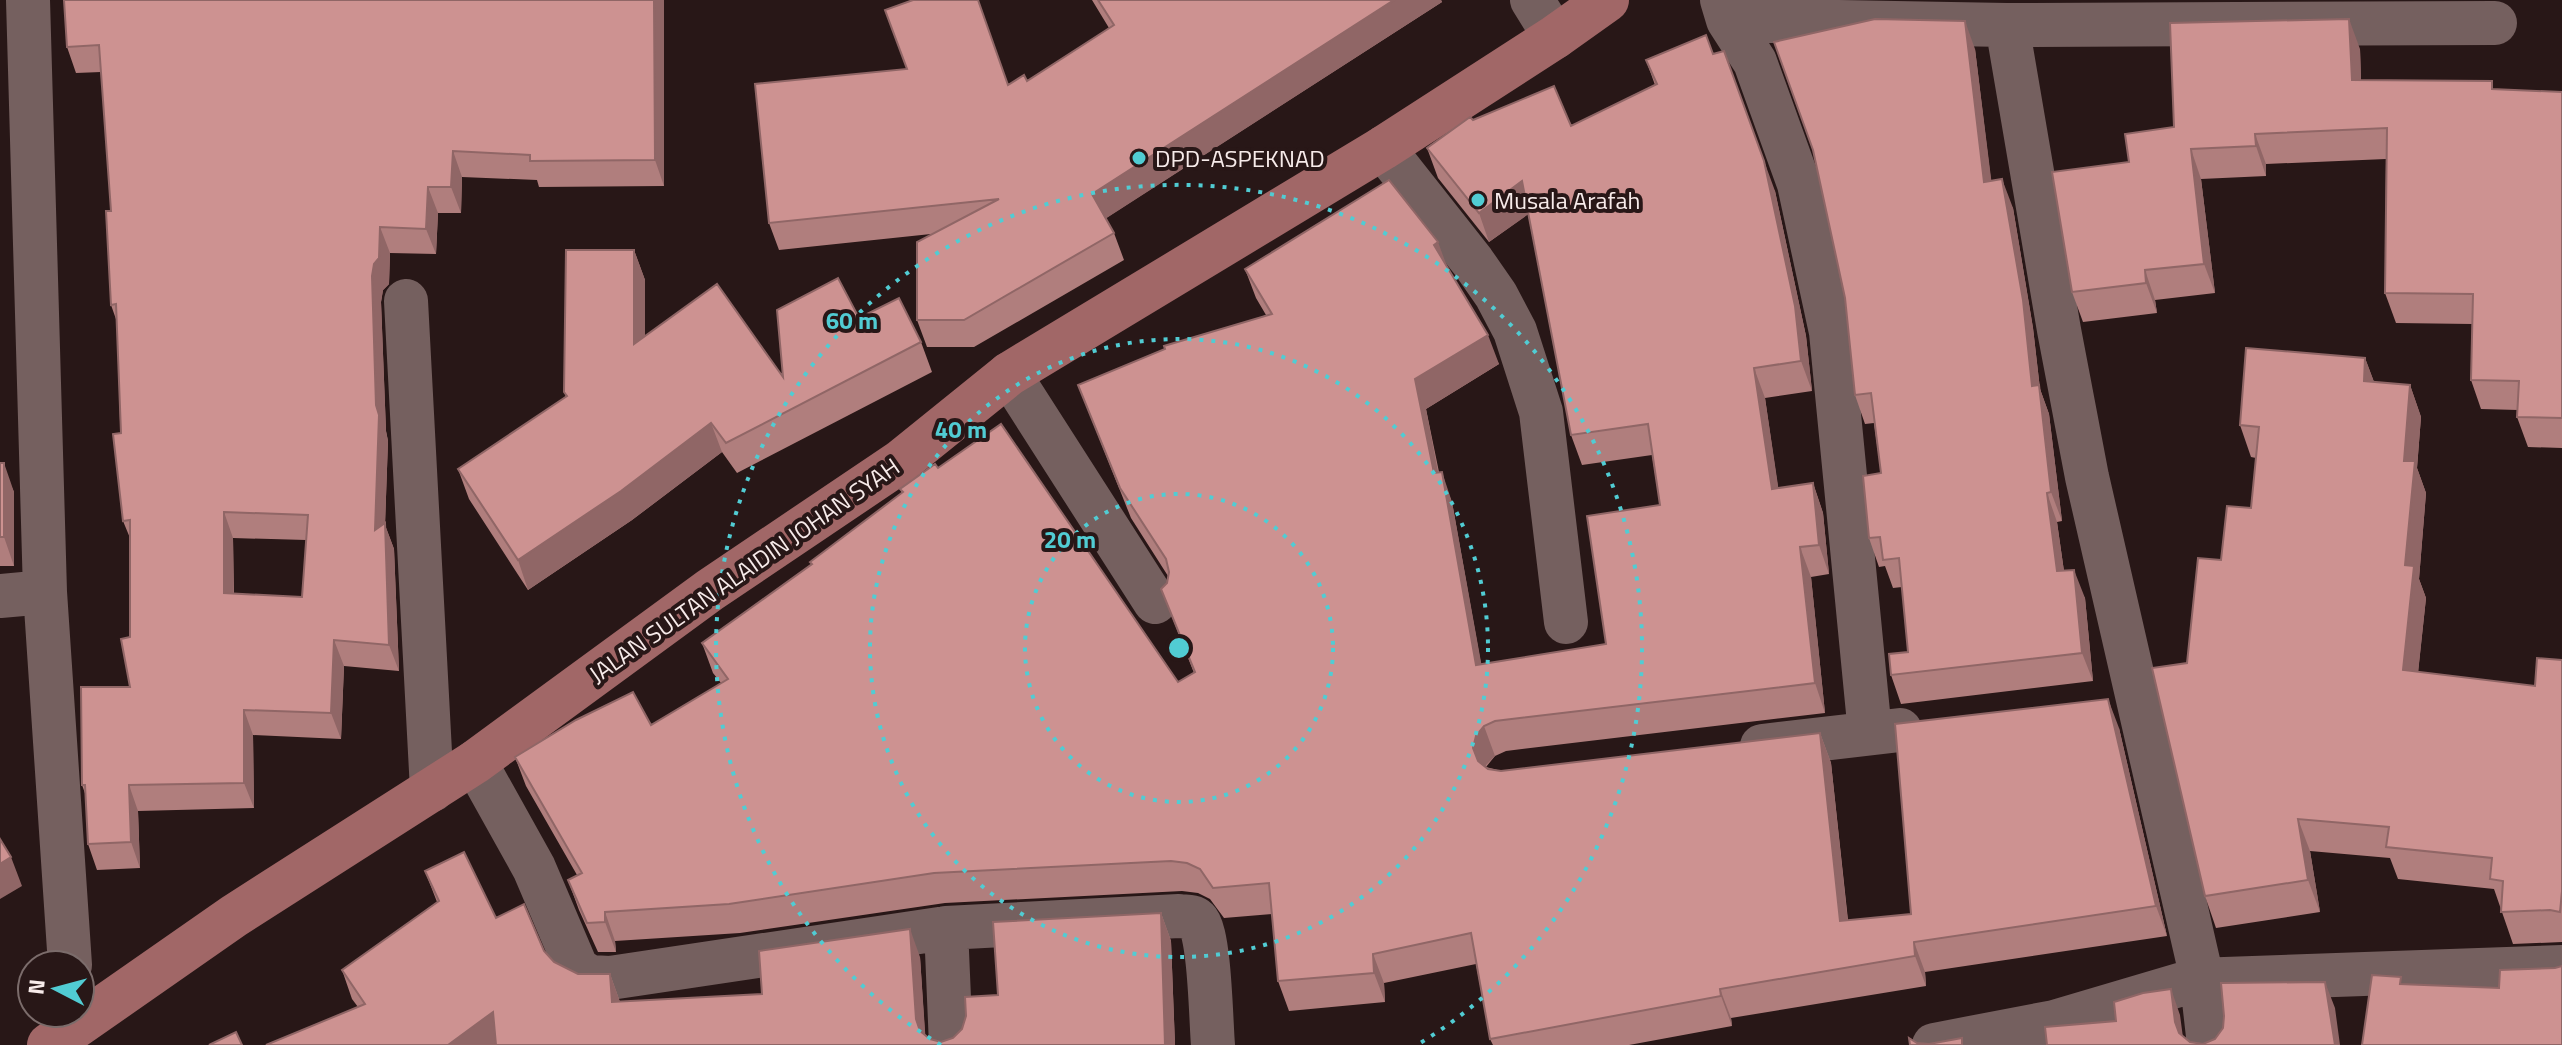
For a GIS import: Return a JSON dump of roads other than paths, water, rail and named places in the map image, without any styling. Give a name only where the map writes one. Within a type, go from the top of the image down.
[{"type":"main road","name":"JALAN SULTAN ALAIDIN JOHAN SYAH","points":[[96,1007],[475,762],[710,590],[900,462],[1009,374],[1383,148],[1607,0]]},
{"type":"street","points":[[28,0],[45,592],[69,949]]},
{"type":"street","points":[[1532,0],[1555,37]]},
{"type":"street","points":[[1725,10],[2007,25],[2495,23]]},
{"type":"street","points":[[1725,10],[1755,62],[1799,184],[1831,332],[1870,733]]},
{"type":"street","points":[[2007,25],[2122,703],[2202,980],[2209,1045]]},
{"type":"street","points":[[1383,148],[1473,262],[1496,295],[1515,331],[1541,412],[1566,622]]},
{"type":"street","points":[[406,301],[432,790]]},
{"type":"street","points":[[1009,374],[1155,602]]},
{"type":"street","points":[[0,596],[45,592]]},
{"type":"street","points":[[1729,750],[1933,726]]},
{"type":"street","points":[[475,762],[534,868],[577,969],[590,977],[610,978],[946,928],[1194,918],[1200,923],[1206,941],[1213,1045]]},
{"type":"street","points":[[946,928],[951,1045]]},
{"type":"street","points":[[1934,1045],[2054,1022],[2202,980],[2562,967]]},
{"type":"place","name":"DPD-ASPEKNAD","points":[[1139,158]]},
{"type":"place","name":"Musala Arafah","points":[[1478,200]]}]
